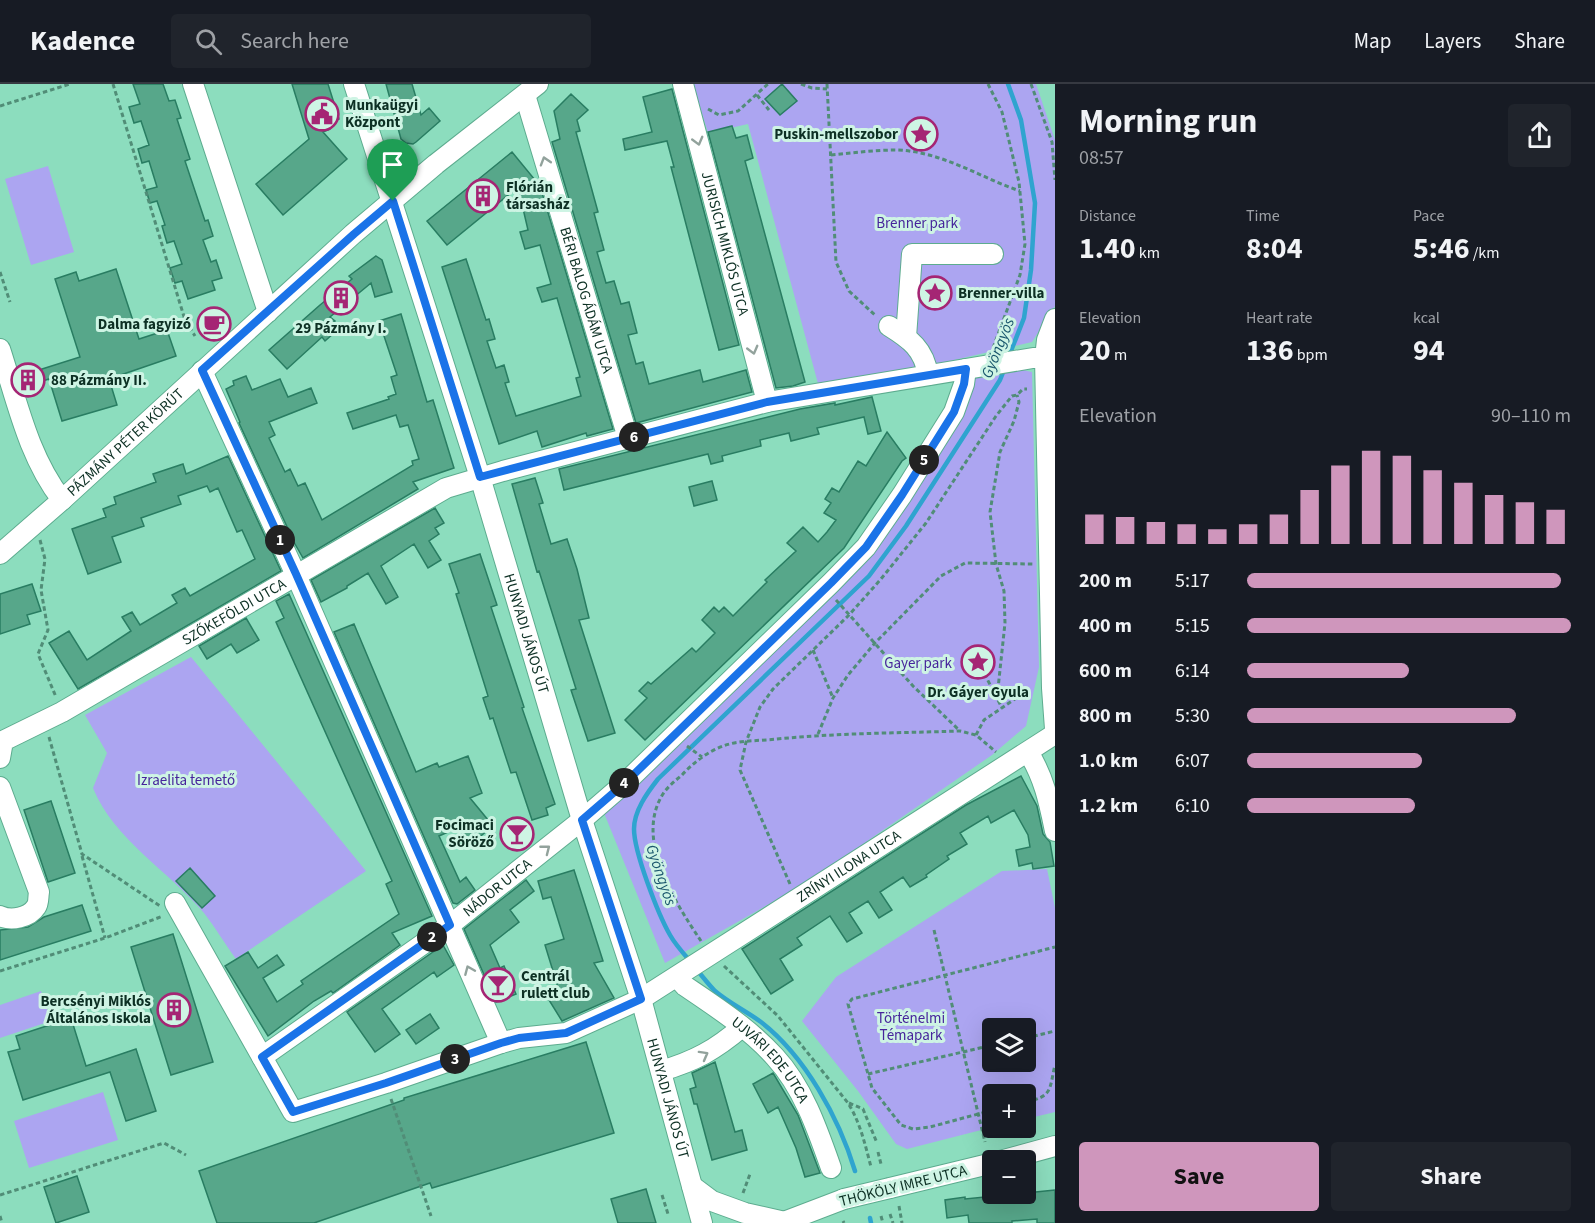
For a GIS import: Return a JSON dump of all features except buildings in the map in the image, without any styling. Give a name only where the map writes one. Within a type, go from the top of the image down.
[{"type":"street","points":[[194,84],[268,312]]},
{"type":"street","name":"HUNYADI JÁNOS ÚT","points":[[354,84],[480,477],[582,820],[641,999],[702,1223]]},
{"type":"street","name":"JURISICH MIKLÓS UTCA","points":[[683,84],[767,402]]},
{"type":"street","name":"PÁZMÁNY PÉTER KÖRÚT","points":[[0,554],[354,234],[436,164],[531,89]]},
{"type":"street","name":"BÉRI BALOG ÁDÁM UTCA","points":[[531,89],[628,438]]},
{"type":"street","points":[[906,337],[912,254],[993,254]]},
{"type":"street","points":[[1055,319],[1036,359],[1055,729]]},
{"type":"street","points":[[889,326],[906,337],[923,356],[928,375]]},
{"type":"street","name":"PÁZMÁNY PÉTER KÖRÚT","points":[[0,349],[38,462],[47,481],[62,500]]},
{"type":"street","name":"SZŐKEFÖLDI UTCA","points":[[0,758],[3,741],[53,716],[446,489],[480,477],[767,402],[966,369],[990,359],[1036,359]]},
{"type":"street","name":"NÁDOR UTCA","points":[[262,1057],[450,925],[582,820],[626,782],[831,583],[866,547],[902,495],[954,412],[964,384],[966,369]]},
{"type":"street","points":[[202,370],[296,574],[501,1043]]},
{"type":"street","name":"ZRÍNYI ILONA UTCA","points":[[262,1057],[293,1112],[501,1043],[519,1038],[566,1033],[641,999],[1055,734]]},
{"type":"street","points":[[1028,752],[1040,772],[1055,831]]},
{"type":"street","points":[[0,787],[39,892],[38,905],[30,914],[9,920],[0,916]]},
{"type":"street","points":[[169,908],[262,1057]]},
{"type":"street","name":"UJVÁRI EDE UTCA","points":[[680,975],[685,986],[742,1027],[775,1056],[789,1074],[820,1136],[831,1168]]},
{"type":"street","points":[[661,1071],[705,1055],[742,1027]]},
{"type":"street","points":[[1036,1151],[1055,1146]]},
{"type":"street","name":"THÖKÖLY IMRE UTCA","points":[[783,1222],[844,1199],[982,1166]]},
{"type":"street","points":[[692,1186],[712,1201],[744,1213],[783,1222]]},
{"type":"street","name":"HUNYADI JÁNOS ÚT","points":[[690,1223],[692,1186]]},
{"type":"path","points":[[0,106],[70,84]]},
{"type":"path","points":[[113,84],[185,320],[195,336]]},
{"type":"path","points":[[705,100],[708,109],[713,113],[725,115],[738,111],[768,84]]},
{"type":"path","points":[[801,84],[812,88],[827,86],[836,262],[849,291],[889,326]]},
{"type":"path","points":[[988,84],[1002,112],[1020,192],[1024,244],[1020,275],[990,359]]},
{"type":"path","points":[[1031,84],[1052,142],[1055,180]]},
{"type":"path","points":[[757,95],[769,110]]},
{"type":"path","points":[[831,155],[898,150],[921,153],[967,168],[1020,192]]},
{"type":"path","points":[[0,272],[10,302]]},
{"type":"path","points":[[793,891],[740,770],[746,742],[760,707],[772,689],[849,615],[881,579],[926,523],[1011,396],[1027,389]]},
{"type":"path","points":[[997,698],[1005,623],[1004,591],[996,564],[990,512],[1000,452],[1017,411],[1019,402],[1017,395]]},
{"type":"path","points":[[35,524],[45,559],[41,590],[48,630],[38,654],[82,854],[105,938]]},
{"type":"path","points":[[817,735],[833,698],[848,675],[874,643],[940,576],[965,563],[1033,564]]},
{"type":"path","points":[[842,607],[937,711],[960,731]]},
{"type":"path","points":[[813,650],[833,698]]},
{"type":"path","points":[[975,656],[984,659],[981,668],[973,665],[972,660],[975,656]]},
{"type":"path","points":[[981,668],[1002,708]]},
{"type":"path","points":[[976,735],[984,720],[1031,688]]},
{"type":"path","points":[[871,1167],[854,1112],[848,1103],[778,1016],[711,955],[687,920],[659,865],[653,841],[654,816],[665,791],[702,757],[723,746],[817,735],[960,731],[976,735],[999,754]]},
{"type":"path","points":[[695,752],[702,757]]},
{"type":"path","points":[[82,854],[169,908]]},
{"type":"path","points":[[0,971],[105,938],[169,908]]},
{"type":"path","points":[[934,930],[976,1114],[985,1142]]},
{"type":"path","points":[[982,1113],[930,1127],[913,1129],[902,1125],[872,1088],[848,1004],[852,999],[1055,947]]},
{"type":"path","points":[[1036,1036],[1055,1031]]},
{"type":"path","points":[[868,1074],[982,1047]]},
{"type":"path","points":[[1036,1100],[1048,1093],[1055,1065]]},
{"type":"path","points":[[386,1083],[431,1216]]},
{"type":"path","points":[[848,1103],[863,1109],[877,1143]]},
{"type":"path","points":[[0,1195],[164,1143],[186,1155]]},
{"type":"path","points":[[878,1152],[880,1164]]},
{"type":"path","points":[[743,1193],[750,1174]]},
{"type":"path","points":[[662,1195],[668,1214]]},
{"type":"path","points":[[899,1206],[902,1223]]},
{"type":"path","points":[[890,1214],[893,1223]]},
{"type":"path","points":[[0,1216],[2,1223]]},
{"type":"path","points":[[881,1216],[883,1223]]},
{"type":"green space","name":"Brenner park","points":[[693,84],[1036,84],[1055,140],[1055,306],[1032,342],[820,391],[748,124],[708,133]]},
{"type":"green space","points":[[48,166],[74,252],[31,265],[5,179]]},
{"type":"green space","name":"Gayer park","points":[[1000,365],[1032,372],[1039,667],[1026,726],[992,755],[808,882],[665,963],[602,808],[859,555],[963,380]]},
{"type":"green space","name":"Izraelita temető","points":[[191,657],[366,871],[236,959],[204,913],[114,824],[93,788],[107,753],[85,715]]},
{"type":"green space","name":"Történelmi Témapark","points":[[1047,869],[1055,908],[1055,1112],[1036,1117],[1036,1084],[982,1084],[982,1130],[907,1149],[896,1144],[858,1091],[802,1021],[836,977],[1002,871]]},
{"type":"green space","points":[[41,991],[51,1021],[0,1038],[0,1005]]},
{"type":"green space","points":[[103,1092],[118,1140],[29,1168],[14,1121]]},
{"type":"waterway","name":"Gyöngyös","points":[[1008,84],[1021,120],[1035,203],[1031,270],[1024,318],[1009,356]]},
{"type":"waterway","name":"Gyöngyös","points":[[690,961],[674,942],[665,925],[642,867],[634,829],[636,816],[642,803],[658,779],[869,576],[906,526],[1000,380],[1004,370]]},
{"type":"waterway","name":"Gyöngyös","points":[[697,970],[715,991],[761,1022],[792,1052],[819,1089],[840,1130],[855,1171]]},
{"type":"waterway","name":"Gyöngyös","points":[[870,1218],[871,1223]]},
{"type":"place","name":"Munkaügyi Központ","points":[[322,114]]},
{"type":"place","name":"Puskin-mellszobor","points":[[921,134]]},
{"type":"place","name":"Flórián társasház","points":[[483,196]]},
{"type":"place","name":"Brenner-villa","points":[[935,293]]},
{"type":"place","name":"29 Pázmány I.","points":[[341,298]]},
{"type":"place","name":"Dalma fagyizó","points":[[214,324]]},
{"type":"place","name":"88 Pázmány II.","points":[[28,380]]},
{"type":"place","name":"Dr. Gáyer Gyula","points":[[978,662]]},
{"type":"place","name":"Focimaci Söröző","points":[[517,834]]},
{"type":"place","name":"Centrál rulett club","points":[[498,985]]},
{"type":"place","name":"Bercsényi Miklós Általános Iskola","points":[[174,1010]]},
{"type":"route","points":[[393,201],[480,477],[767,402],[966,369],[964,384],[954,412],[866,547],[626,782],[582,820],[641,999],[566,1033],[519,1038],[501,1043],[293,1112],[262,1057],[450,925],[296,574],[202,370],[393,201]]}]
